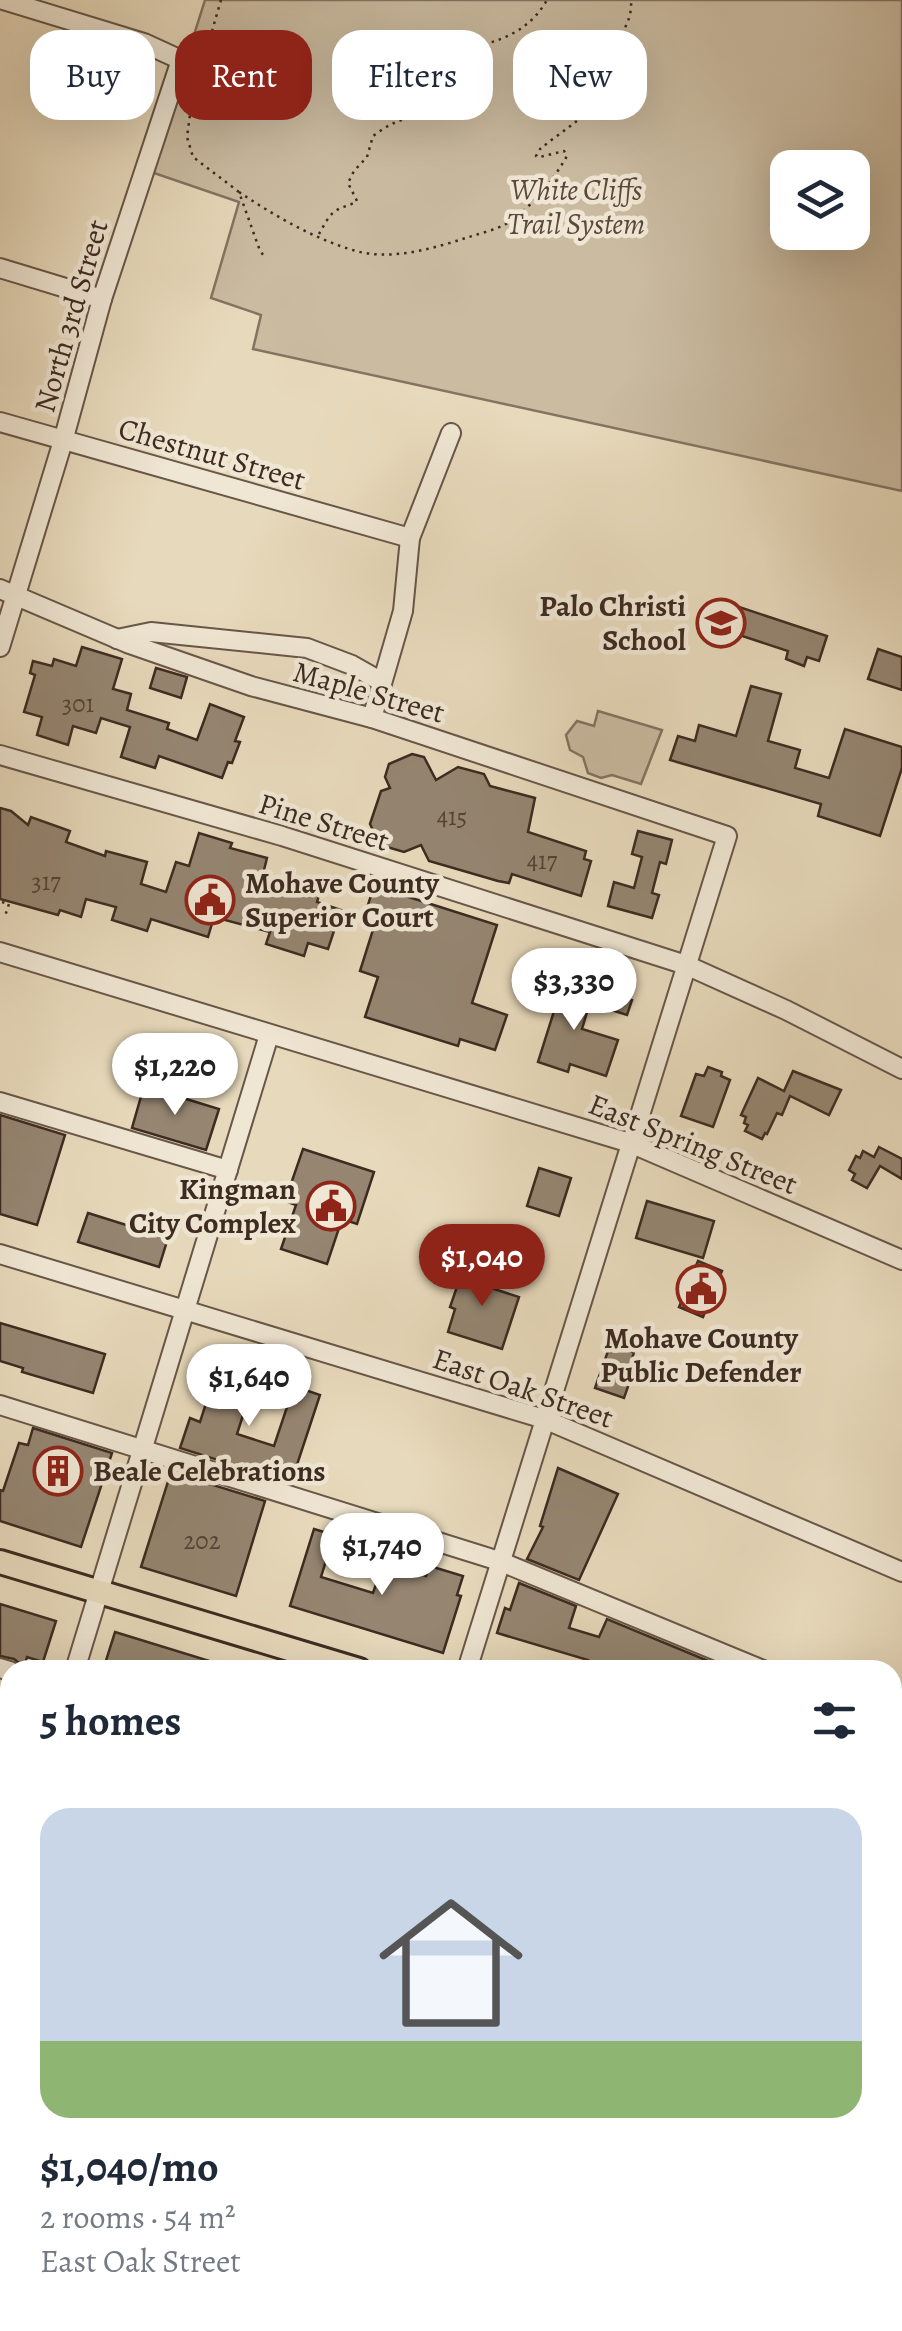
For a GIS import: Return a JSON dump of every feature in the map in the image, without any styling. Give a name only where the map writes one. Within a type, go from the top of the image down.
[{"type":"main road","points":[[0,1562],[326,1660]]},
{"type":"street","name":"North 3rd Street","points":[[0,647],[8,591],[63,441],[102,299],[181,60],[144,43],[3,0]]},
{"type":"street","points":[[0,268],[102,299]]},
{"type":"street","name":"Chestnut Street","points":[[0,422],[410,538]]},
{"type":"street","points":[[372,718],[403,610],[410,538],[451,434]]},
{"type":"street","name":"Maple Street","points":[[8,591],[116,639],[251,686],[372,718],[727,836],[686,964]]},
{"type":"street","points":[[116,639],[151,632],[307,648],[382,682]]},
{"type":"street","name":"Pine Street","points":[[0,755],[282,836],[686,964],[902,1070]]},
{"type":"street","name":"East Spring Street","points":[[0,952],[630,1143],[902,1260]]},
{"type":"street","points":[[470,1660],[686,964]]},
{"type":"street","points":[[78,1660],[269,1034]]},
{"type":"street","points":[[0,1102],[228,1170]]},
{"type":"street","name":"East Oak Street","points":[[0,1254],[544,1418],[902,1572]]},
{"type":"street","points":[[0,1405],[500,1561],[739,1660]]},
{"type":"path","points":[[221,0],[192,100],[187,138],[194,157],[260,206],[318,237],[359,252],[390,255],[436,247],[503,226],[530,206],[567,156],[564,150],[544,157],[536,154],[588,112],[607,85],[595,81],[567,96],[560,93],[618,39],[628,23],[631,0]]},
{"type":"path","points":[[318,237],[331,214],[356,201],[349,179],[367,157],[373,136],[395,122],[446,101],[461,86],[461,65],[480,54],[481,45],[520,30],[547,0]]},
{"type":"path","points":[[240,192],[265,257]]},
{"type":"path","points":[[2,902],[9,904],[6,916]]},
{"type":"green space","name":"White Cliffs Trail System","points":[[205,0],[902,0],[902,491],[253,349],[261,315],[211,298],[239,202],[151,172],[175,96],[175,120],[312,120],[312,30],[196,30]]},
{"type":"green space","points":[[598,711],[662,730],[641,784],[588,773],[583,757],[570,750],[566,735],[577,721],[594,726]]},
{"type":"building","points":[[733,605],[827,636],[819,661],[807,657],[804,666],[786,659],[788,651],[724,630]]},
{"type":"building","points":[[82,647],[122,659],[113,689],[131,694],[127,710],[169,723],[167,729],[197,740],[210,704],[244,717],[235,741],[240,742],[222,778],[159,756],[155,768],[121,757],[130,727],[101,718],[96,733],[73,726],[68,745],[37,735],[42,717],[24,712],[35,675],[30,673],[33,661],[52,666],[54,659],[76,666]]},
{"type":"building","points":[[878,649],[902,657],[902,690],[868,679]]},
{"type":"building","points":[[156,668],[187,677],[181,698],[150,688]]},
{"type":"building","points":[[751,686],[781,694],[768,741],[800,750],[795,768],[829,778],[845,729],[902,747],[902,768],[880,836],[818,816],[821,804],[670,760],[678,736],[695,741],[699,725],[736,736]]},
{"type":"building","points":[[412,754],[424,757],[436,780],[458,767],[484,774],[490,786],[535,798],[528,832],[586,851],[584,859],[591,861],[581,896],[512,874],[509,883],[429,861],[421,845],[404,852],[380,845],[370,824],[381,791],[390,788],[385,777],[389,764]]},
{"type":"building","points":[[0,808],[11,811],[28,825],[31,817],[70,831],[66,842],[105,856],[106,851],[147,862],[141,884],[166,892],[176,862],[189,866],[199,833],[232,843],[230,848],[267,858],[262,878],[319,895],[317,902],[341,910],[328,949],[308,943],[304,956],[266,944],[270,932],[214,917],[208,937],[151,919],[147,931],[112,920],[116,907],[86,899],[81,917],[60,910],[58,915],[0,899]]},
{"type":"building","points":[[638,831],[672,840],[666,864],[660,862],[652,893],[659,895],[652,918],[608,906],[614,882],[634,888],[642,857],[632,854]]},
{"type":"building","points":[[374,886],[497,925],[472,1003],[507,1015],[495,1050],[460,1039],[458,1046],[365,1017],[378,977],[360,971],[378,914],[366,911]]},
{"type":"building","points":[[551,979],[593,992],[582,1029],[618,1040],[606,1076],[570,1064],[568,1072],[538,1062],[555,1008],[543,1004]]},
{"type":"building","points":[[599,989],[632,1000],[627,1015],[595,1005]]},
{"type":"building","points":[[708,1067],[730,1080],[713,1127],[681,1116],[696,1074],[704,1076]]},
{"type":"building","points":[[793,1071],[841,1090],[829,1115],[790,1096],[782,1115],[777,1113],[762,1139],[745,1131],[746,1117],[741,1115],[758,1078],[784,1091]]},
{"type":"building","points":[[144,1086],[219,1109],[206,1150],[132,1128]]},
{"type":"building","points":[[0,1115],[65,1135],[37,1225],[0,1214]]},
{"type":"building","points":[[879,1147],[902,1159],[902,1179],[880,1166],[867,1188],[852,1180],[855,1174],[849,1170],[856,1156],[860,1158],[863,1151],[874,1157]]},
{"type":"building","name":"Kingman City Complex","points":[[303,1149],[374,1172],[357,1224],[342,1219],[327,1264],[281,1249],[296,1205],[285,1201]]},
{"type":"building","points":[[539,1168],[571,1178],[559,1216],[527,1206]]},
{"type":"building","points":[[647,1201],[714,1221],[703,1258],[636,1238]]},
{"type":"building","points":[[88,1213],[168,1238],[159,1267],[78,1242]]},
{"type":"building","name":"Mohave County Public Defender","points":[[698,1261],[722,1271],[703,1317],[679,1307]]},
{"type":"building","points":[[469,1264],[494,1272],[488,1287],[519,1297],[502,1349],[448,1332],[455,1309],[450,1307]]},
{"type":"building","points":[[0,1323],[105,1354],[93,1393],[22,1372],[23,1368],[0,1361]]},
{"type":"building","points":[[613,1345],[634,1352],[632,1359],[637,1361],[624,1398],[595,1388]]},
{"type":"building","points":[[218,1366],[255,1378],[237,1434],[274,1446],[294,1386],[320,1395],[291,1483],[180,1448],[190,1418],[200,1422]]},
{"type":"building","name":"Beale Celebrations","points":[[33,1428],[112,1453],[81,1547],[0,1521],[0,1490],[3,1491],[19,1443],[28,1445]]},
{"type":"building","points":[[558,1468],[618,1494],[579,1580],[527,1559],[543,1527],[540,1526]]},
{"type":"building","points":[[171,1472],[265,1501],[236,1596],[141,1567]]},
{"type":"building","points":[[314,1529],[334,1535],[321,1577],[373,1593],[393,1547],[405,1550],[400,1568],[426,1576],[430,1566],[463,1576],[457,1595],[461,1596],[443,1653],[290,1606]]},
{"type":"building","points":[[519,1583],[576,1606],[569,1628],[599,1637],[607,1619],[706,1660],[588,1660],[497,1633],[505,1608],[510,1610]]},
{"type":"building","points":[[0,1604],[56,1621],[44,1660],[0,1656]]},
{"type":"building","points":[[115,1632],[206,1660],[106,1660]]},
{"type":"place","name":"Palo Christi School","points":[[721,623]]},
{"type":"place","name":"Mohave County Superior Court","points":[[210,900]]},
{"type":"place","name":"Kingman City Complex","points":[[331,1206]]},
{"type":"place","name":"Mohave County Public Defender","points":[[701,1289]]},
{"type":"place","name":"Beale Celebrations","points":[[58,1471]]}]
